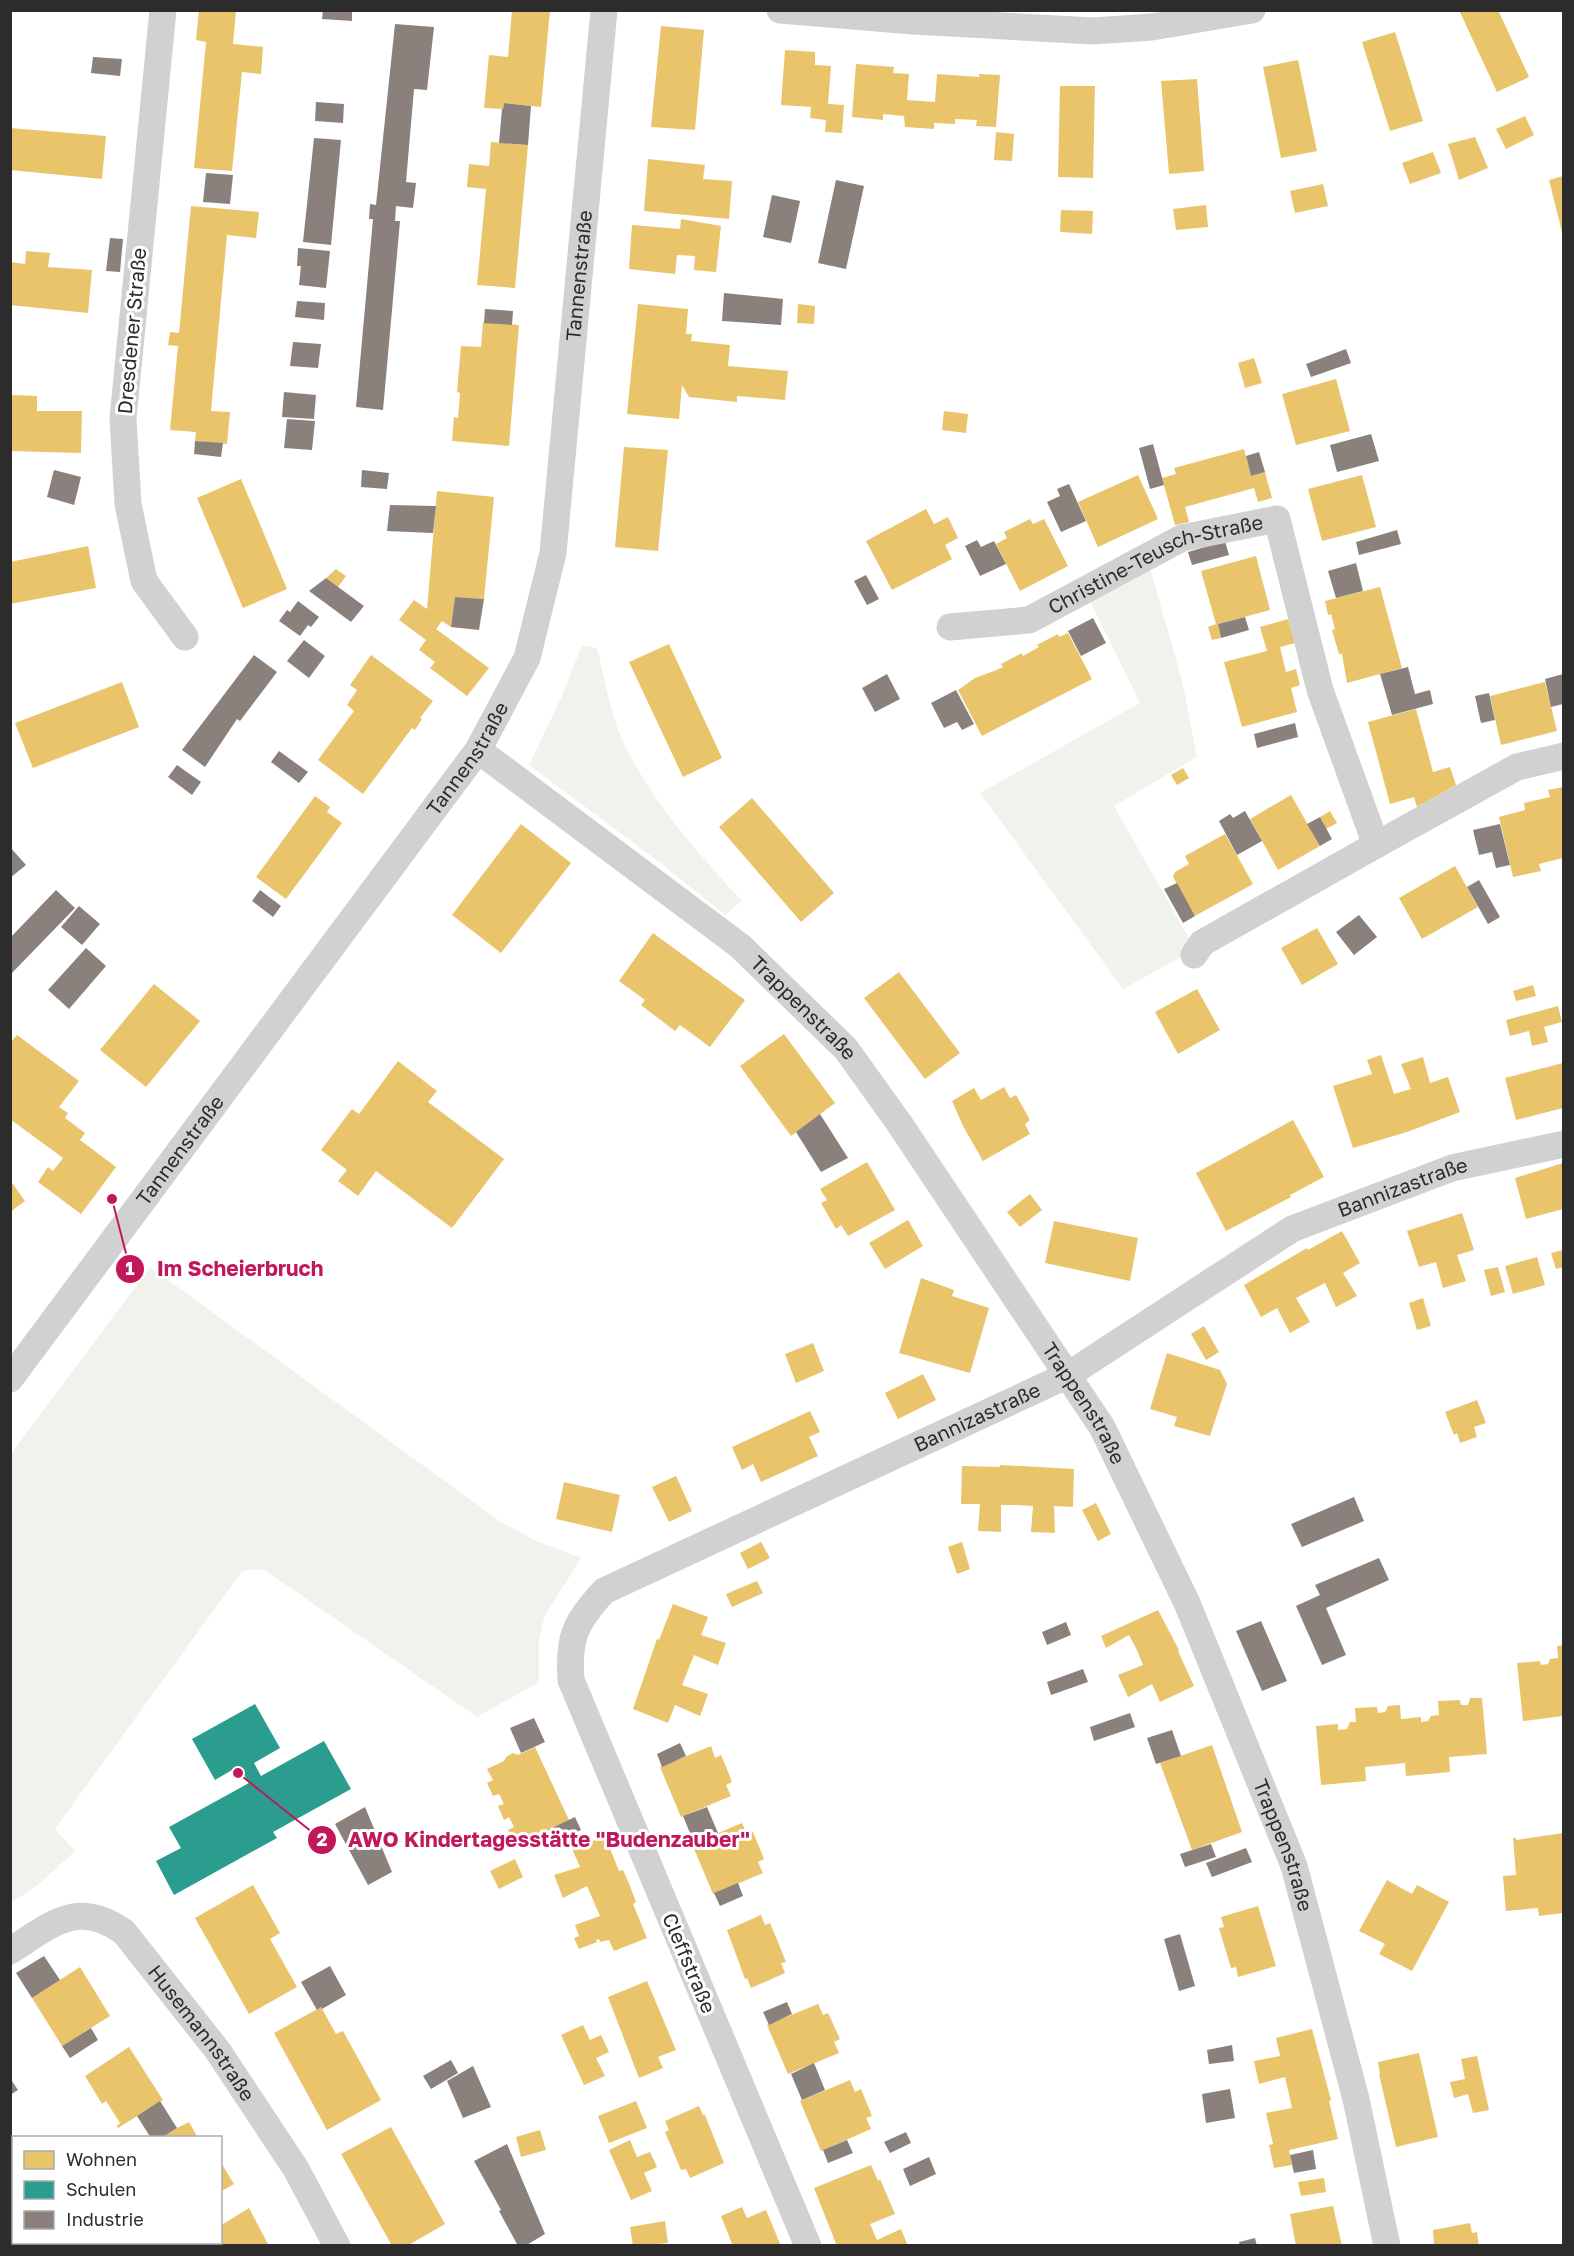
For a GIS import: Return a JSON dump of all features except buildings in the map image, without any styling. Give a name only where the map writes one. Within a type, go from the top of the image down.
[{"type":"street","name":"Dresdener Straße","points":[[163,10],[123,418],[128,504],[144,580],[185,637]]},
{"type":"street","name":"Tannenstraße","points":[[14,1365],[478,750],[527,658],[553,553],[604,10]]},
{"type":"street","points":[[780,10],[1093,32],[1152,27],[1252,10]]},
{"type":"street","name":"Christine-Teusch-Straße","points":[[950,627],[1029,620],[1182,538],[1277,519],[1320,690],[1376,845]]},
{"type":"street","name":"Trappenstraße","points":[[478,750],[740,946],[846,1049],[899,1123],[1102,1427],[1187,1603],[1294,1866],[1356,2099],[1387,2246]]},
{"type":"street","points":[[1194,955],[1202,943],[1517,767],[1563,756]]},
{"type":"street","name":"Bannizastraße","points":[[571,1680],[569,1655],[573,1636],[588,1609],[604,1591],[1068,1375],[1292,1229],[1452,1168],[1563,1144]]},
{"type":"street","name":"Cleffstraße","points":[[571,1680],[808,2246]]},
{"type":"street","name":"Husemannstraße","points":[[10,1951],[68,1917],[96,1918],[111,1923],[124,1932],[218,2051],[297,2169],[337,2246]]},
{"type":"shaded area","points":[[1150,568],[1182,680],[1197,757],[1114,806],[1195,949],[1123,989],[980,793],[1140,703],[1090,601]]},
{"type":"shaded area","points":[[582,645],[597,648],[618,731],[648,785],[677,826],[742,901],[725,915],[663,865],[529,765],[562,696]]},
{"type":"shaded area","points":[[150,1267],[501,1522],[536,1541],[581,1558],[544,1617],[539,1641],[539,1682],[477,1717],[266,1571],[256,1569],[242,1571],[55,1829],[75,1851],[38,1885],[11,1903],[11,1454]]},
{"type":"place","name":"Im Scheierbruch","points":[[112,1199]]},
{"type":"place","name":"AWO Kindertagesstätte \"Budenzauber\"","points":[[238,1773]]}]
